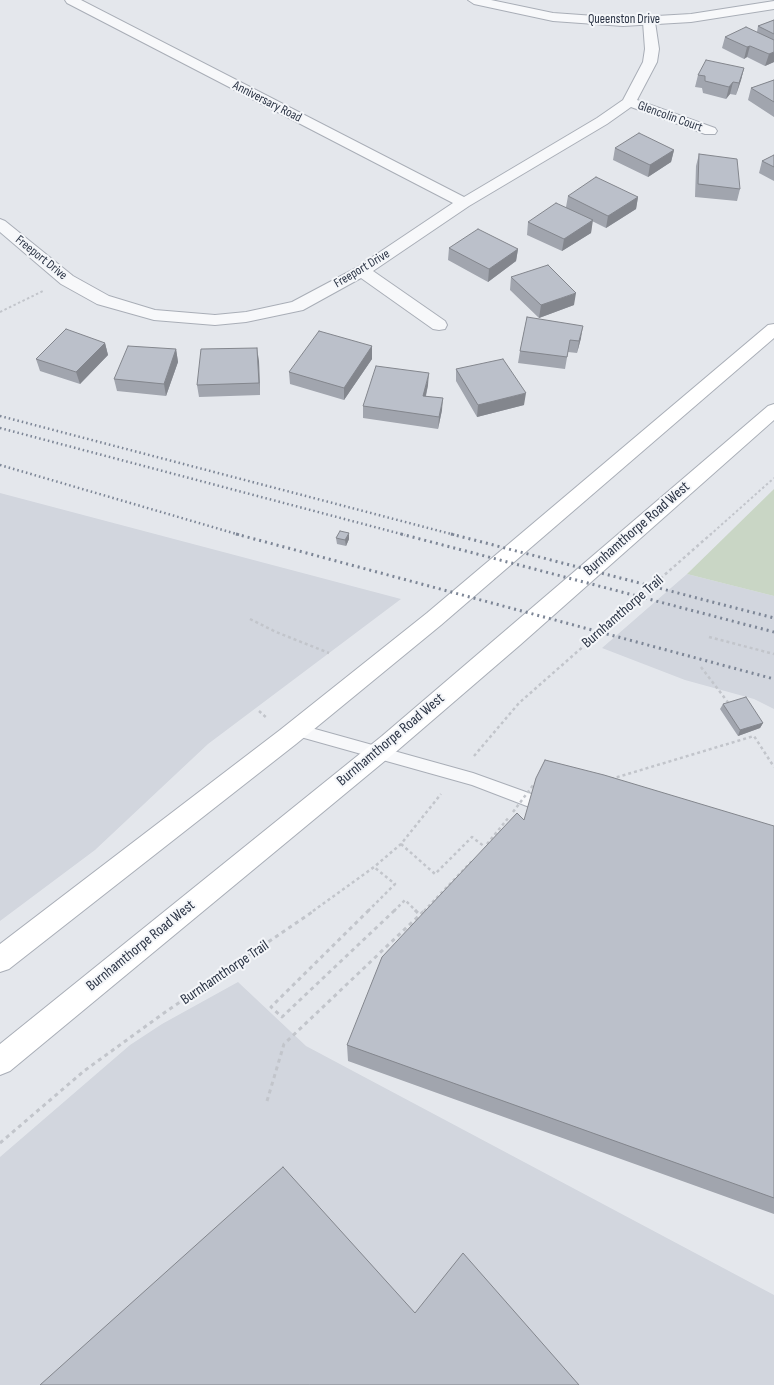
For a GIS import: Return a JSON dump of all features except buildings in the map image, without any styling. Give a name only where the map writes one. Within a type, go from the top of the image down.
[{"type":"main road","points":[[0,960],[297,730],[434,619],[774,329]]},
{"type":"main road","name":"Burnhamthorpe Road West","points":[[0,1061],[378,753],[512,639],[774,410]]},
{"type":"street","name":"Anniversary Road","points":[[71,0],[464,203]]},
{"type":"street","name":"Queenston Drive","points":[[474,0],[500,3],[553,17],[584,20],[649,22],[720,14],[774,5]]},
{"type":"street","name":"Freeport Drive","points":[[0,224],[67,280],[103,300],[154,314],[178,318],[215,320],[246,317],[297,306],[362,271],[464,203],[602,121],[629,102],[650,62],[652,49],[649,22]]},
{"type":"street","name":"Glencolin Court","points":[[629,102],[710,131]]},
{"type":"street","points":[[362,271],[439,325]]},
{"type":"lane","points":[[297,730],[473,779],[532,801]]},
{"type":"path","points":[[0,312],[67,280]]},
{"type":"path","name":"Burnhamthorpe Trail","points":[[479,751],[488,738],[519,703],[774,478]]},
{"type":"path","points":[[250,619],[276,632],[329,653]]},
{"type":"path","points":[[709,637],[774,654]]},
{"type":"path","points":[[701,667],[734,710]]},
{"type":"path","points":[[751,732],[774,767]]},
{"type":"path","points":[[606,780],[754,736]]},
{"type":"path","points":[[480,853],[534,784]]},
{"type":"path","name":"Burnhamthorpe Trail","points":[[0,1143],[84,1071],[164,1013],[292,927],[374,867],[402,844],[441,794]]},
{"type":"path","points":[[402,844],[434,874],[472,837],[485,847]]},
{"type":"path","points":[[267,1101],[284,1044],[420,915],[474,858]]},
{"type":"path","points":[[374,867],[395,884],[271,1007],[282,1017],[405,900],[420,915]]},
{"type":"shaded area","points":[[0,493],[401,599],[208,744],[95,850],[0,921]]},
{"type":"shaded area","points":[[687,574],[774,596],[774,709],[754,699],[685,680],[602,648]]},
{"type":"shaded area","points":[[238,982],[306,1046],[774,1295],[774,1385],[0,1385],[0,1157],[130,1045],[162,1024]]},
{"type":"green space","points":[[774,489],[774,596],[687,574]]},
{"type":"railway","points":[[0,416],[455,535]]},
{"type":"railway","points":[[0,428],[405,535]]},
{"type":"railway","points":[[0,465],[240,535]]},
{"type":"railway","points":[[236,534],[774,679]]},
{"type":"railway","points":[[401,534],[774,632]]},
{"type":"railway","points":[[451,534],[774,618]]}]
